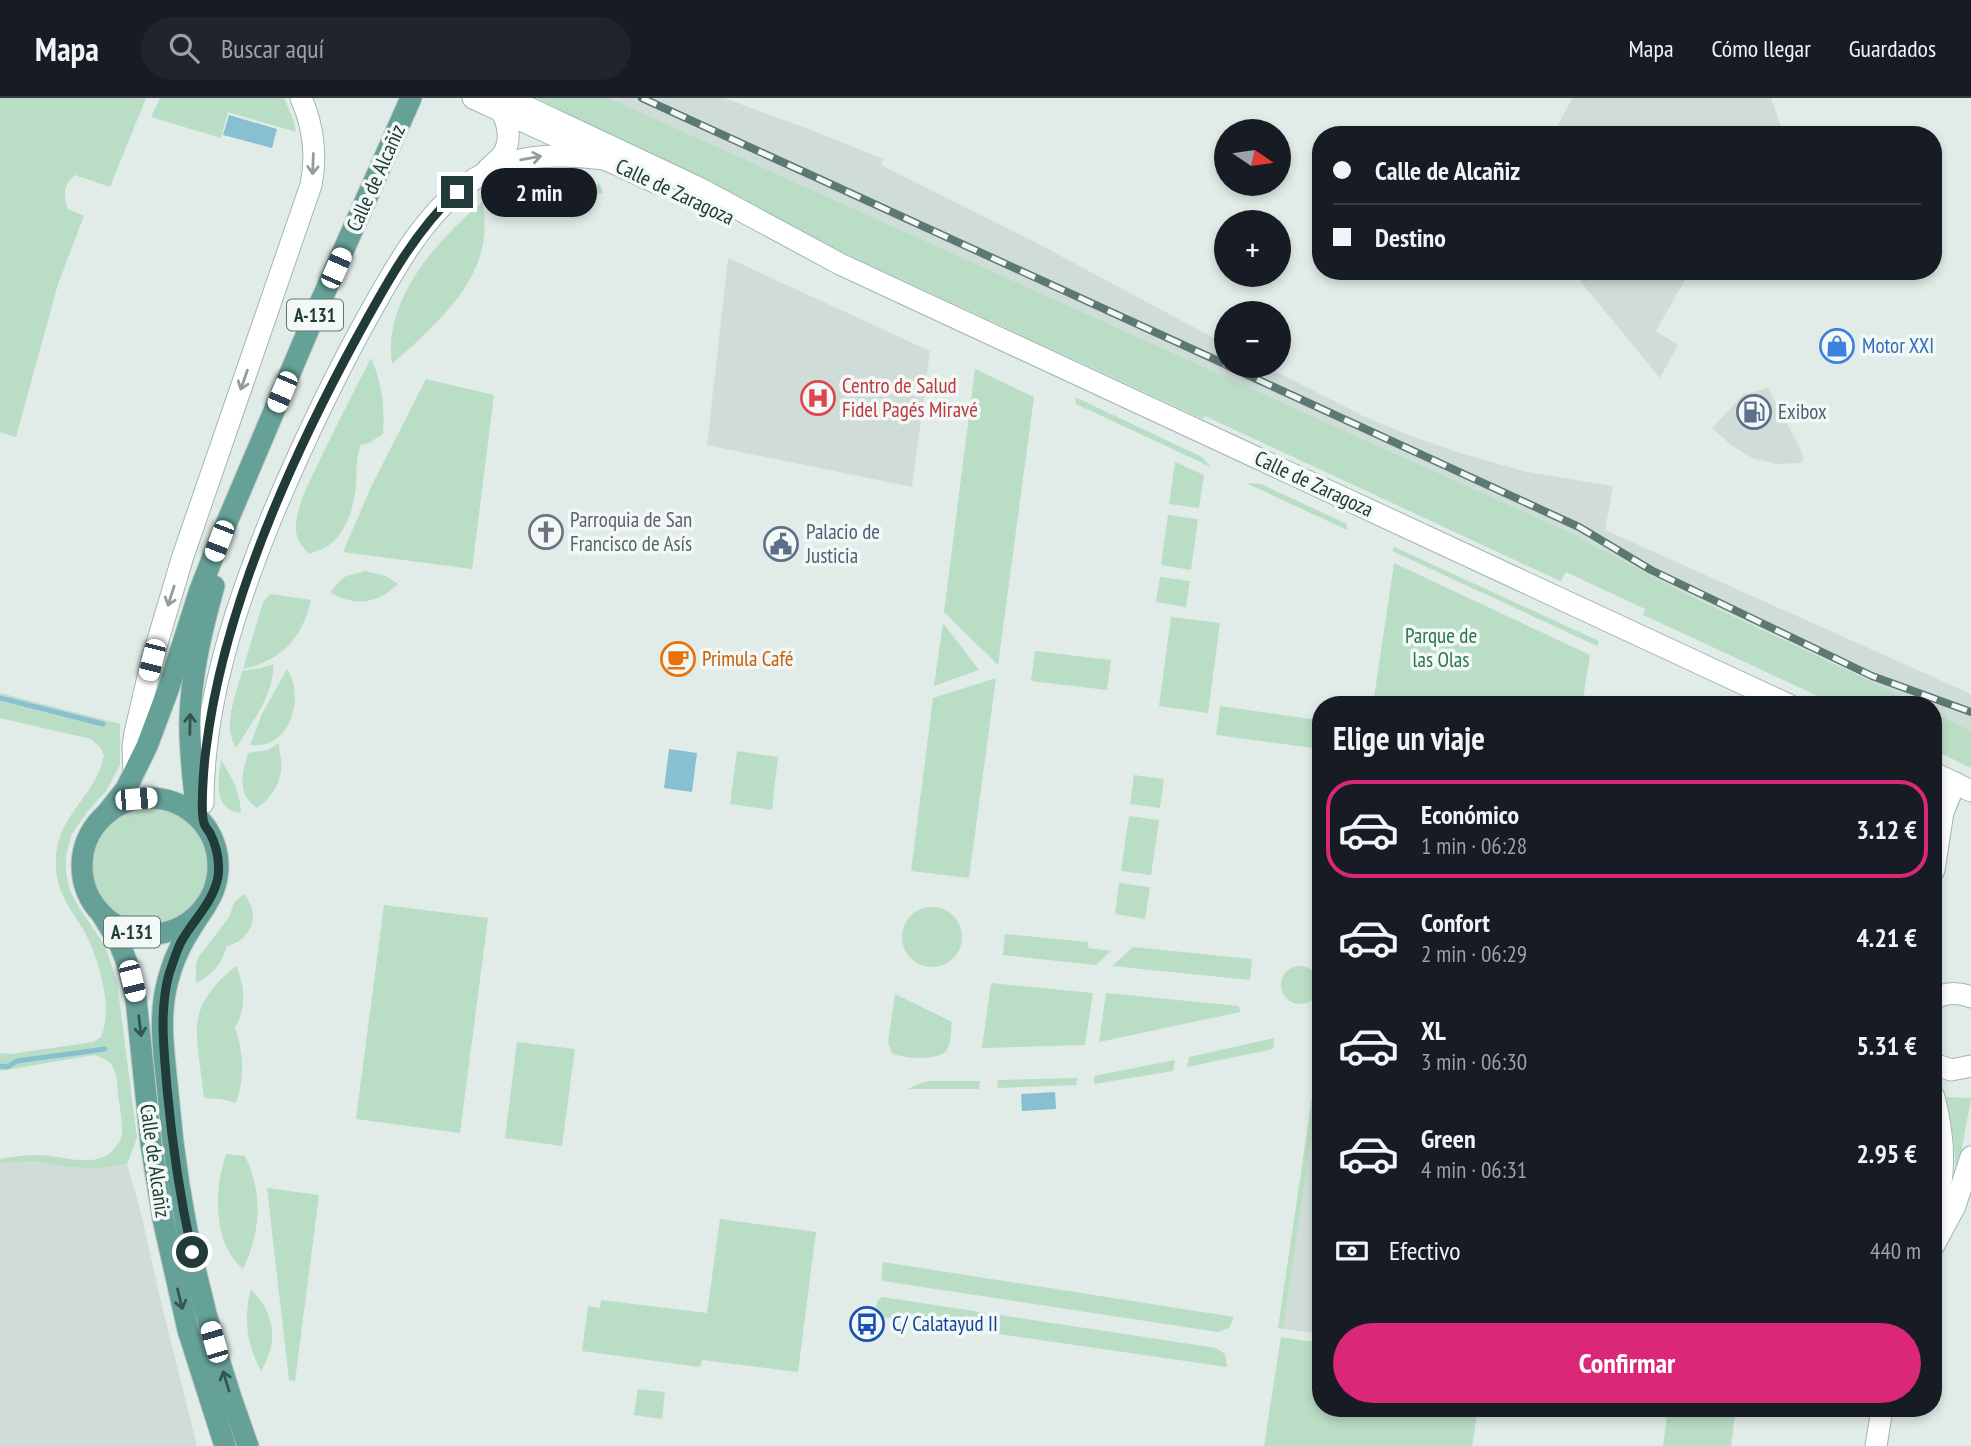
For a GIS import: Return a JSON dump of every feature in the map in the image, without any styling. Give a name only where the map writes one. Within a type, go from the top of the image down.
[{"type":"main road","name":"Calle de Alcañiz","points":[[106,814],[126,789],[158,718],[200,590],[313,319],[411,98]]},
{"type":"main road","name":"Calle de Zaragoza","points":[[472,98],[497,101],[578,130],[701,189],[840,264],[1770,696]]},
{"type":"main road","points":[[134,774],[135,733],[167,608],[311,185],[313,150],[303,101]]},
{"type":"main road","name":"Calle de Zaragoza","points":[[497,101],[604,159],[783,241],[840,264]]},
{"type":"main road","points":[[482,175],[501,156],[507,144],[507,123],[497,101]]},
{"type":"main road","points":[[200,819],[206,751],[217,684],[249,575],[288,477],[347,356],[396,269],[447,202],[482,175],[536,156],[565,155],[604,159]]},
{"type":"main road","name":"Calle de Alcañiz","points":[[200,819],[190,753],[192,683],[210,601],[241,490]]},
{"type":"main road","points":[[1942,777],[1963,787],[1943,812],[1942,818]]},
{"type":"main road","name":"A-131","points":[[152,798],[169,800],[184,806],[200,819],[215,844],[218,876],[205,907],[194,919],[180,928],[148,935],[132,933],[103,916],[85,889],[82,864],[87,840],[95,825],[106,814],[120,804],[152,798]]},
{"type":"main road","name":"Calle de Alcañiz","points":[[205,907],[182,941],[169,976],[163,1014],[165,1067],[176,1166],[192,1252],[216,1348],[248,1446]]},
{"type":"main road","name":"Calle de Alcañiz","points":[[103,916],[120,945],[136,999],[151,1144],[167,1244],[198,1367],[225,1446]]},
{"type":"main road","points":[[1942,996],[1956,993],[1971,998]]},
{"type":"main road","points":[[1942,1067],[1951,1070],[1971,1066]]},
{"type":"main road","points":[[1942,1140],[1942,1183]]},
{"type":"main road","points":[[1942,1230],[1955,1206],[1971,1157]]},
{"type":"main road","points":[[1876,1446],[1881,1417]]},
{"type":"shaded area","points":[[609,98],[724,98],[883,159],[881,165],[1029,239],[1214,338],[1214,372]]},
{"type":"shaded area","points":[[1572,98],[1771,98],[1781,126],[1558,126]]},
{"type":"shaded area","name":"Centro de Salud Fidel Pagés Miravé","points":[[728,258],[930,351],[912,487],[707,445]]},
{"type":"shaded area","points":[[1579,280],[1685,280],[1656,331],[1678,345],[1660,378]]},
{"type":"shaded area","points":[[1228,378],[1289,378],[1361,415],[1457,452],[1523,471],[1613,486],[1605,530],[1971,694],[1971,733],[1942,717],[1942,696],[1901,696],[1629,566],[1571,533]]},
{"type":"shaded area","name":"Exibox","points":[[1768,388],[1800,448],[1804,458],[1801,463],[1776,464],[1752,458],[1731,445],[1712,428],[1743,395]]},
{"type":"shaded area","points":[[1312,1131],[1312,1333],[1283,1329]]},
{"type":"shaded area","points":[[35,1161],[82,1168],[127,1164],[197,1446],[0,1446],[0,1163]]},
{"type":"green space","points":[[0,98],[146,98],[110,187],[75,175],[66,187],[68,209],[84,216],[58,284],[16,437],[0,432]]},
{"type":"green space","points":[[160,98],[284,98],[296,132],[228,112],[221,138],[151,117]]},
{"type":"green space","points":[[537,98],[609,98],[1214,372],[1214,378],[1228,378],[1571,533],[1700,600],[1901,696],[1818,696],[1643,615],[1645,609],[1566,572],[1561,581],[1558,580],[1205,416],[1203,419],[813,239]]},
{"type":"green space","points":[[551,177],[578,179],[600,185],[603,193],[555,206],[522,203],[507,194],[517,183]]},
{"type":"green space","points":[[482,202],[485,228],[473,273],[461,294],[445,313],[392,364],[391,340],[404,295],[431,254]]},
{"type":"green space","points":[[371,358],[382,395],[383,434],[361,445],[354,499],[343,529],[332,543],[309,554],[296,534],[300,504]]},
{"type":"green space","points":[[975,369],[1034,397],[998,665],[944,612]]},
{"type":"green space","points":[[426,379],[494,395],[472,569],[343,552],[372,485]]},
{"type":"green space","points":[[1075,397],[1202,457],[1211,467],[1076,404]]},
{"type":"green space","points":[[1175,462],[1204,475],[1199,508],[1169,504]]},
{"type":"green space","points":[[1246,483],[1261,484],[1347,524],[1347,530]]},
{"type":"green space","points":[[1168,515],[1198,519],[1191,570],[1161,565]]},
{"type":"green space","points":[[1394,547],[1599,641],[1597,646],[1392,551]]},
{"type":"green space","name":"Parque de las Olas","points":[[1394,563],[1590,655],[1583,696],[1374,696]]},
{"type":"green space","points":[[365,571],[386,576],[398,584],[382,596],[365,601],[348,600],[330,592],[344,577]]},
{"type":"green space","points":[[1160,577],[1190,581],[1186,607],[1156,602]]},
{"type":"green space","points":[[270,594],[311,600],[307,614],[296,636],[280,653],[243,669],[263,602]]},
{"type":"green space","points":[[1171,617],[1220,623],[1208,713],[1159,706]]},
{"type":"green space","points":[[943,623],[979,670],[934,686]]},
{"type":"green space","points":[[1035,651],[1111,660],[1107,690],[1031,681]]},
{"type":"green space","points":[[273,664],[266,697],[236,748],[230,720],[242,671]]},
{"type":"green space","points":[[287,669],[295,694],[290,720],[275,740],[264,745],[250,745],[262,714]]},
{"type":"green space","points":[[996,678],[969,878],[911,871],[933,698]]},
{"type":"green space","points":[[0,693],[120,724],[120,765],[106,791],[72,834],[66,855],[66,872],[70,891],[105,946],[117,982],[137,1138],[127,1164],[82,1168],[35,1161],[0,1163],[0,1159],[32,1155],[78,1160],[98,1159],[114,1149],[121,1139],[122,1130],[114,1068],[101,1057],[94,1055],[0,1071],[0,1053],[11,1054],[93,1042],[101,1037],[106,1011],[99,968],[83,929],[61,891],[56,857],[65,825],[91,787],[104,756],[100,747],[91,739],[0,718]]},
{"type":"green space","points":[[1220,706],[1312,719],[1312,748],[1216,735]]},
{"type":"green space","points":[[1942,717],[1971,731],[1971,768],[1942,754]]},
{"type":"green space","points":[[279,743],[281,767],[278,781],[272,794],[257,808],[243,790],[248,753],[268,750]]},
{"type":"green space","points":[[737,751],[778,757],[772,810],[730,804]]},
{"type":"green space","points":[[221,760],[235,785],[241,813],[226,806],[219,793]]},
{"type":"green space","points":[[1134,775],[1164,779],[1160,808],[1130,804]]},
{"type":"green space","points":[[151,808],[173,812],[192,825],[205,844],[209,866],[205,888],[192,907],[173,920],[151,924],[129,920],[110,907],[97,888],[93,866],[97,844],[110,825],[129,812]]},
{"type":"green space","points":[[1129,816],[1159,820],[1151,875],[1121,871]]},
{"type":"green space","points":[[1119,883],[1150,887],[1145,919],[1115,914]]},
{"type":"green space","points":[[244,894],[253,918],[248,932],[236,943],[227,946],[216,968],[196,983],[198,958],[229,917],[235,901]]},
{"type":"green space","points":[[384,905],[488,918],[460,1133],[356,1119]]},
{"type":"green space","points":[[932,907],[949,912],[957,920],[962,937],[957,954],[949,962],[932,967],[915,962],[907,954],[902,937],[907,920],[915,912]]},
{"type":"green space","points":[[1005,934],[1088,942],[1088,948],[1111,951],[1096,965],[1003,955]]},
{"type":"green space","points":[[1133,947],[1252,959],[1250,980],[1112,966]]},
{"type":"green space","points":[[236,966],[242,982],[243,997],[235,1028],[242,1066],[236,1103],[204,1098],[197,1026],[205,1000],[222,978]]},
{"type":"green space","points":[[1293,968],[1307,968],[1312,971],[1312,999],[1300,1004],[1293,1002],[1283,992],[1283,978]]},
{"type":"green space","points":[[991,983],[1093,993],[1085,1045],[982,1048]]},
{"type":"green space","points":[[1106,993],[1239,1006],[1240,1012],[1099,1042]]},
{"type":"green space","points":[[895,994],[952,1022],[949,1044],[943,1054],[921,1058],[892,1053],[888,1043]]},
{"type":"green space","points":[[1274,1038],[1273,1049],[1187,1067],[1189,1057]]},
{"type":"green space","points":[[517,1042],[575,1049],[562,1146],[505,1138]]},
{"type":"green space","points":[[1175,1060],[1173,1071],[1094,1084],[1094,1076]]},
{"type":"green space","points":[[1077,1078],[1076,1085],[997,1088],[998,1080]]},
{"type":"green space","points":[[930,1081],[980,1081],[979,1089],[908,1089]]},
{"type":"green space","points":[[1946,1097],[1971,1098],[1956,1171],[1953,1136]]},
{"type":"green space","points":[[1312,1098],[1312,1132],[1283,1329],[1278,1328]]},
{"type":"green space","points":[[226,1154],[245,1156],[255,1184],[258,1212],[256,1227],[243,1269],[226,1245],[218,1215],[219,1183]]},
{"type":"green space","points":[[267,1188],[319,1195],[295,1381],[289,1380]]},
{"type":"green space","points":[[720,1219],[816,1232],[798,1372],[702,1360],[700,1367],[582,1351],[588,1306],[600,1308],[601,1300],[707,1313]]},
{"type":"green space","points":[[883,1262],[1234,1317],[1229,1328],[1218,1332],[883,1281]]},
{"type":"green space","points":[[251,1289],[265,1308],[272,1328],[270,1349],[261,1371],[252,1351],[248,1331],[247,1310]]},
{"type":"green space","points":[[882,1297],[1216,1348],[1225,1354],[1227,1367],[875,1316],[877,1301]]},
{"type":"green space","points":[[1281,1337],[1312,1342],[1312,1417],[1477,1417],[1472,1446],[1264,1446]]},
{"type":"green space","points":[[638,1389],[665,1392],[662,1419],[634,1415]]},
{"type":"green space","points":[[1667,1417],[1735,1417],[1731,1446],[1663,1446]]},
{"type":"water","points":[[229,115],[277,129],[272,148],[223,135]]},
{"type":"water","points":[[669,749],[697,753],[692,792],[664,788]]},
{"type":"water","points":[[1055,1092],[1056,1109],[1022,1111],[1021,1094]]},
{"type":"waterway","points":[[0,698],[103,724]]},
{"type":"waterway","points":[[0,1066],[7,1067],[17,1061],[105,1049]]},
{"type":"railway","points":[[642,98],[1214,359]]},
{"type":"railway","points":[[1254,378],[1579,527],[1651,570],[1872,676],[1927,696]]},
{"type":"railway","points":[[1942,701],[1971,712]]},
{"type":"place","name":"Motor XXI","points":[[1837,346]]},
{"type":"place","name":"Centro de Salud Fidel Pagés Miravé","points":[[818,398]]},
{"type":"place","name":"Exibox","points":[[1754,412]]},
{"type":"place","name":"Parroquia de San Francisco de Asís","points":[[546,532]]},
{"type":"place","name":"Palacio de Justicia","points":[[781,544]]},
{"type":"place","name":"Primula Café","points":[[678,659]]},
{"type":"place","name":"C/ Calatayud II","points":[[867,1324]]},
{"type":"route","points":[[192,1252],[173,1142],[165,1067],[163,1014],[174,958],[205,907],[218,876],[215,844],[203,823],[203,779],[217,684],[249,575],[288,477],[316,416],[396,269],[433,217],[457,192]]}]
